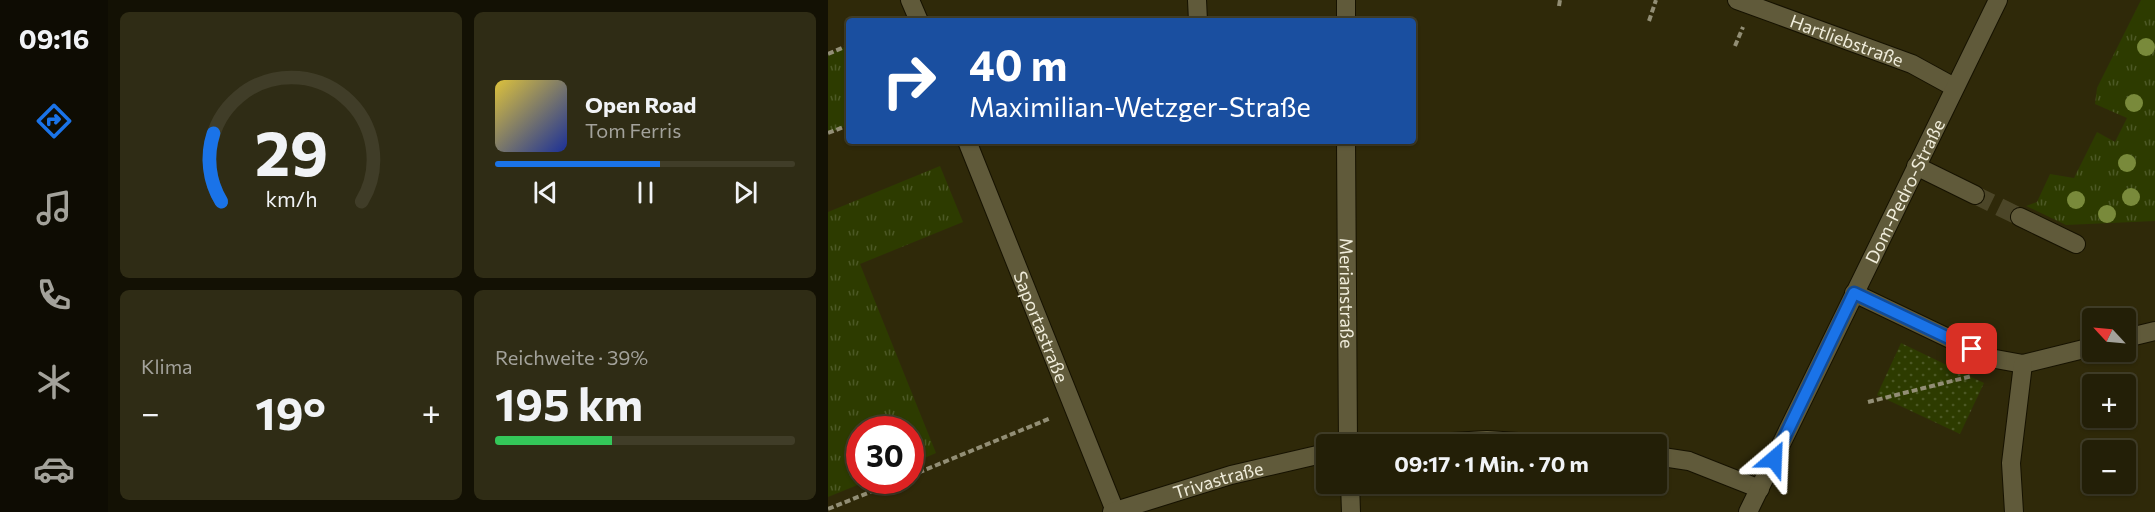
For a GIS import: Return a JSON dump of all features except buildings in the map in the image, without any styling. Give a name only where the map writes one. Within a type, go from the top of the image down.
[{"type":"street","points":[[910,0],[918,18]]},
{"type":"street","points":[[1197,0],[1198,18]]},
{"type":"street","points":[[1346,0],[1346,18]]},
{"type":"street","name":"Hartliebstraße","points":[[1737,0],[1912,64],[1954,87]]},
{"type":"street","name":"Dom-Pedro-Straße","points":[[1748,512],[1998,0]]},
{"type":"street","name":"Saportastraße","points":[[968,144],[1113,512]]},
{"type":"street","name":"Merianstraße","points":[[1346,144],[1348,434]]},
{"type":"street","points":[[1916,166],[1975,195]]},
{"type":"street","points":[[2020,217],[2076,244]]},
{"type":"street","points":[[1854,293],[1990,358],[2023,364],[2082,349]]},
{"type":"street","points":[[2136,336],[2155,331]]},
{"type":"street","points":[[2014,512],[2011,463],[2023,364]]},
{"type":"street","name":"Trivastraße","points":[[1113,512],[1231,475],[1316,455]]},
{"type":"street","points":[[1667,458],[1689,461],[1760,489]]},
{"type":"street","points":[[1350,494],[1351,512]]},
{"type":"path","points":[[1559,6],[1560,0]]},
{"type":"path","points":[[1649,21],[1656,0]]},
{"type":"path","points":[[1735,46],[1744,23]]},
{"type":"path","points":[[828,54],[846,46]]},
{"type":"path","points":[[828,133],[846,126]]},
{"type":"path","points":[[1868,402],[1983,374]]},
{"type":"path","points":[[924,470],[1052,417]]},
{"type":"path","points":[[828,509],[865,494]]},
{"type":"green space","points":[[2141,0],[2155,0],[2155,221],[2066,225],[2026,206],[2037,202],[2050,174],[2074,178],[2097,132],[2115,142],[2127,118],[2095,104],[2097,88]]},
{"type":"green space","points":[[846,46],[846,126],[828,133],[828,54]]},
{"type":"green space","points":[[940,166],[963,222],[860,264],[921,416],[846,416],[846,490],[828,497],[828,212]]},
{"type":"green space","points":[[1901,343],[1984,383],[1960,434],[1877,395]]},
{"type":"green space","points":[[924,423],[936,453],[924,458]]},
{"type":"tunnel","points":[[1975,195],[2020,217]]},
{"type":"route","points":[[1774,459],[1854,293],[1972,349]]}]
